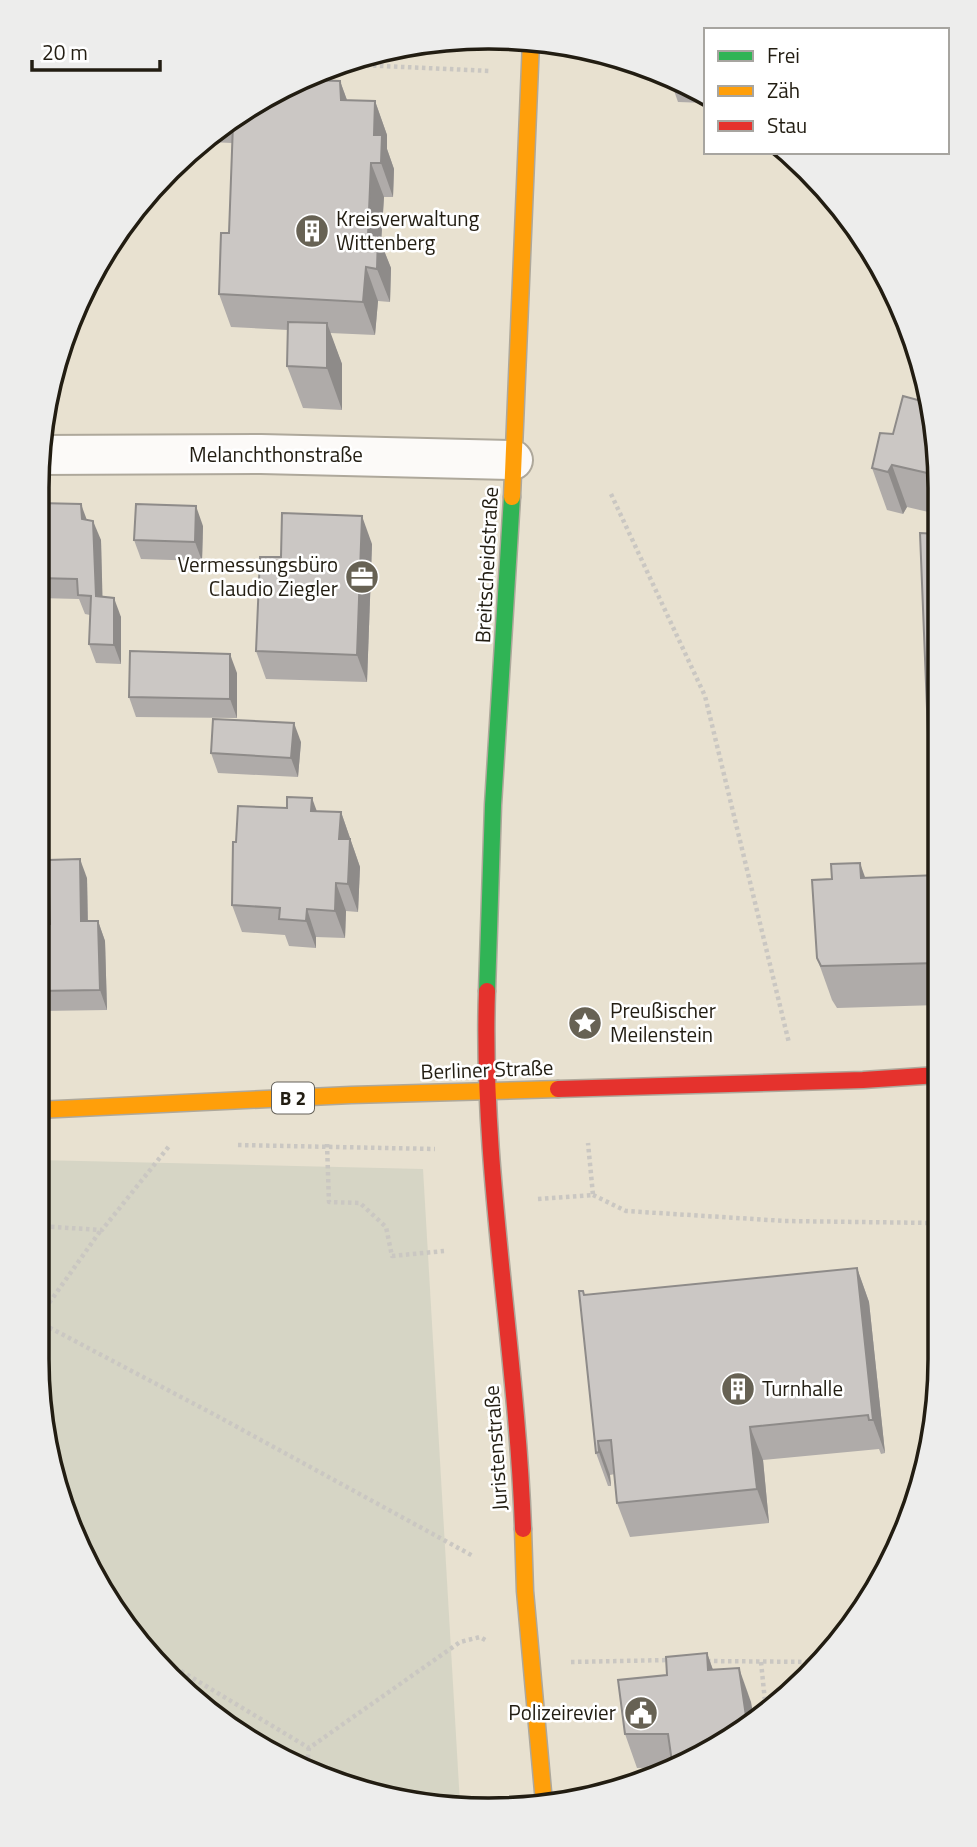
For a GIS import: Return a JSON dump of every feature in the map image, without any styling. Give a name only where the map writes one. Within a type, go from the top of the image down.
[{"type":"street","name":"Breitscheidstraße","points":[[489,1090],[486,1025],[489,916],[513,460],[530,51]]},
{"type":"street","name":"Melanchthonstraße","points":[[51,455],[261,454],[513,460]]},
{"type":"street","name":"Berliner Straße","points":[[49,1109],[324,1096],[928,1075]]},
{"type":"street","name":"Juristenstraße","points":[[489,1090],[496,1201],[518,1441],[530,1664],[543,1794]]},
{"type":"path","points":[[370,65],[529,73]]},
{"type":"path","points":[[611,494],[705,696],[789,1039],[792,1082]]},
{"type":"path","points":[[324,1096],[328,1202],[360,1203],[386,1227],[393,1256],[444,1251]]},
{"type":"path","points":[[588,1143],[593,1195]]},
{"type":"path","points":[[49,1303],[102,1230],[170,1144],[183,1145]]},
{"type":"path","points":[[236,1145],[435,1149]]},
{"type":"path","points":[[496,1201],[593,1195],[626,1211],[785,1221],[928,1223]]},
{"type":"path","points":[[49,1227],[102,1230]]},
{"type":"path","points":[[49,1326],[473,1556]]},
{"type":"path","points":[[308,1759],[309,1748],[438,1656],[460,1642],[480,1637]]},
{"type":"path","points":[[530,1664],[679,1660]]},
{"type":"path","points":[[707,1661],[806,1662]]},
{"type":"path","points":[[761,1662],[765,1700]]},
{"type":"path","points":[[180,1671],[309,1748]]},
{"type":"shaded area","points":[[49,1160],[423,1169],[460,1797],[403,1790],[320,1765],[244,1724],[178,1669],[123,1603],[82,1527],[57,1444],[50,1387]]},
{"type":"building","name":"Kreisverwaltung Wittenberg","points":[[324,80],[340,81],[341,100],[375,101],[374,135],[382,135],[381,163],[371,163],[368,236],[378,235],[377,269],[366,267],[363,302],[219,294],[221,233],[229,233],[233,131],[294,94]]},
{"type":"building","points":[[288,322],[327,323],[327,368],[287,366]]},
{"type":"building","points":[[903,396],[919,400],[927,473],[892,465],[888,472],[872,468],[880,433],[893,434]]},
{"type":"building","points":[[49,503],[81,504],[82,519],[93,521],[96,596],[114,598],[114,645],[89,644],[91,596],[78,595],[77,579],[49,578]]},
{"type":"building","points":[[136,504],[196,506],[195,542],[134,540]]},
{"type":"building","points":[[282,513],[362,516],[357,655],[256,651],[260,557],[281,557]]},
{"type":"building","points":[[920,533],[928,533],[928,734]]},
{"type":"building","points":[[130,651],[230,654],[230,699],[129,697]]},
{"type":"building","points":[[213,719],[294,723],[291,758],[211,753]]},
{"type":"building","points":[[287,797],[312,798],[311,811],[341,812],[339,839],[350,839],[348,884],[336,883],[335,911],[307,909],[306,921],[279,919],[280,908],[232,905],[233,842],[236,842],[238,806],[287,808]]},
{"type":"building","points":[[80,859],[81,921],[98,921],[100,990],[49,991],[49,860]]},
{"type":"building","points":[[860,863],[861,878],[928,875],[928,963],[821,966],[817,958],[812,880],[832,879],[831,864]]},
{"type":"building","name":"Turnhalle","points":[[857,1268],[873,1420],[869,1420],[868,1415],[750,1427],[757,1489],[617,1503],[611,1440],[598,1441],[599,1452],[596,1453],[579,1291],[583,1291],[584,1295]]},
{"type":"building","points":[[707,1653],[708,1670],[739,1668],[746,1715],[671,1758],[668,1734],[625,1734],[618,1680],[667,1675],[666,1657]]},
{"type":"traffic: fast","points":[[487,991],[493,805],[512,497]]},
{"type":"traffic: slow","points":[[512,497],[531,51]]},
{"type":"traffic: slow","points":[[49,1109],[351,1095],[558,1089]]},
{"type":"traffic: slow","points":[[523,1529],[525,1591],[543,1794]]},
{"type":"traffic: jam","points":[[487,991],[489,1126],[514,1395],[523,1529]]},
{"type":"traffic: jam","points":[[558,1089],[928,1076]]},
{"type":"place","name":"Kreisverwaltung Wittenberg","points":[[312,231]]},
{"type":"place","name":"Vermessungsbüro Claudio Ziegler","points":[[362,577]]},
{"type":"place","name":"Preußischer Meilenstein","points":[[585,1023]]},
{"type":"place","name":"Turnhalle","points":[[738,1389]]},
{"type":"place","name":"Polizeirevier","points":[[641,1713]]}]
